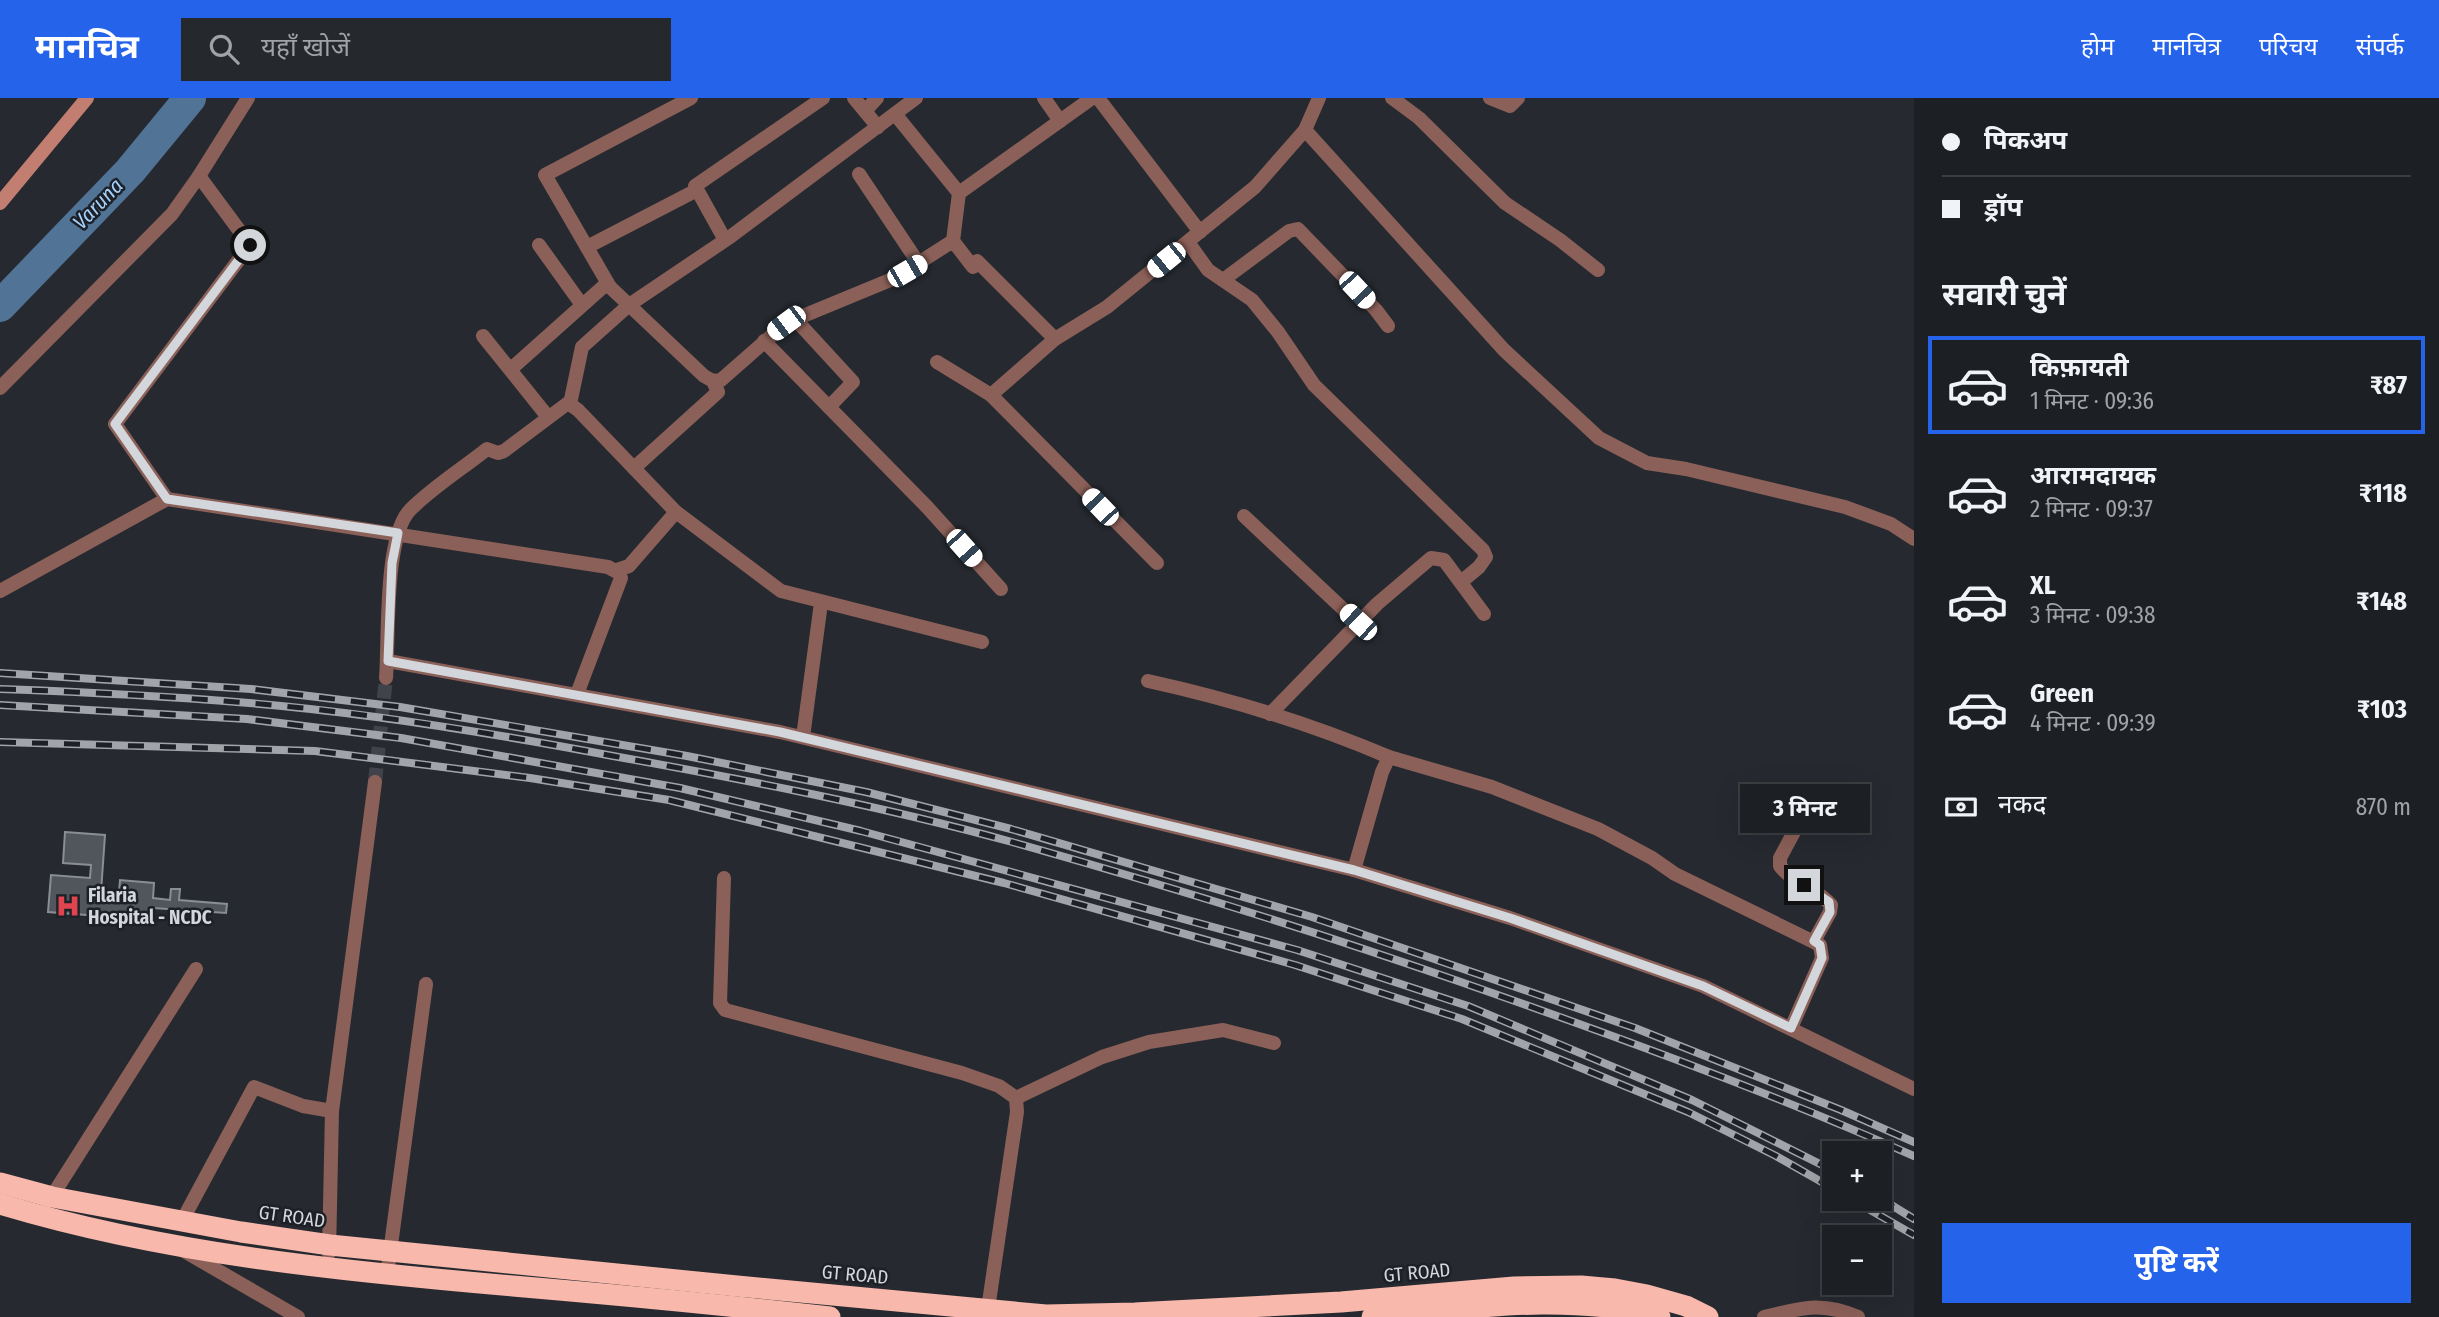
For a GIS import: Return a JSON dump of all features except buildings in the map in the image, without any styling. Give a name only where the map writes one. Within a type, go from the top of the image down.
[{"type":"highway","name":"GT ROAD","points":[[0,1183],[52,1197],[182,1221],[584,1282],[713,1311],[830,1317]]},
{"type":"highway","name":"GT ROAD","points":[[0,1204],[97,1231],[173,1245],[387,1275],[584,1282],[988,1309],[1046,1316],[1341,1309],[1514,1287],[1581,1286],[1607,1304],[1660,1317]]},
{"type":"highway","name":"GT ROAD","points":[[1372,1317],[1545,1303],[1686,1306],[1708,1317]]},
{"type":"street","points":[[0,203],[87,98]]},
{"type":"street","points":[[0,388],[172,214],[248,98]]},
{"type":"street","points":[[634,468],[718,392],[713,382],[610,287],[545,175],[691,98]]},
{"type":"street","points":[[725,240],[695,186],[823,98]]},
{"type":"street","points":[[855,98],[878,127]]},
{"type":"street","points":[[865,111],[877,98]]},
{"type":"street","points":[[570,404],[582,347],[629,305],[725,240],[916,98]]},
{"type":"street","points":[[1044,98],[1060,121]]},
{"type":"street","points":[[959,193],[1092,98]]},
{"type":"street","points":[[1098,98],[1200,232]]},
{"type":"street","points":[[991,395],[1055,339],[1107,307],[1255,187],[1306,130],[1319,98]]},
{"type":"street","points":[[1392,98],[1419,118],[1505,203],[1560,240],[1598,270]]},
{"type":"street","points":[[1490,98],[1510,106],[1518,98]]},
{"type":"street","points":[[895,114],[959,193],[953,241],[973,267],[977,261],[1055,339]]},
{"type":"street","points":[[1306,130],[1504,350],[1599,438],[1647,463],[1845,507],[1891,524],[1914,539]]},
{"type":"street","points":[[859,174],[919,264]]},
{"type":"street","points":[[167,499],[115,424],[250,245],[199,176]]},
{"type":"street","points":[[587,247],[698,190]]},
{"type":"street","points":[[1223,280],[1289,231],[1298,229],[1388,326]]},
{"type":"street","points":[[713,382],[721,380],[764,341],[795,319],[875,288],[919,264],[953,241]]},
{"type":"street","points":[[1188,242],[1208,270],[1252,300],[1278,332],[1314,385],[1483,550],[1486,557],[1479,567],[1461,582]]},
{"type":"street","points":[[539,245],[582,305]]},
{"type":"street","points":[[511,369],[604,286],[610,287]]},
{"type":"street","points":[[795,319],[853,382],[829,407]]},
{"type":"street","points":[[483,336],[548,417]]},
{"type":"street","points":[[764,341],[928,508],[1001,589]]},
{"type":"street","points":[[937,362],[991,395],[1157,563]]},
{"type":"street","points":[[386,678],[392,563],[398,533],[409,511],[487,449],[498,453],[504,451],[562,406],[570,404]]},
{"type":"street","points":[[570,404],[676,512],[781,592],[982,642]]},
{"type":"street","points":[[0,591],[167,499],[398,533],[617,570],[629,566],[676,512]]},
{"type":"street","points":[[1244,516],[1358,622]]},
{"type":"street","points":[[1270,714],[1358,622],[1431,558],[1444,560],[1484,614]]},
{"type":"street","points":[[577,694],[621,578],[617,570]]},
{"type":"street","points":[[803,737],[821,603]]},
{"type":"street","points":[[388,661],[803,737],[1354,870],[1510,918],[1703,986],[1914,1089]]},
{"type":"street","points":[[1148,681],[1209,694],[1359,744],[1389,757],[1492,788],[1598,830],[1675,874],[1814,941],[1820,945],[1822,958],[1791,1028]]},
{"type":"street","points":[[1354,870],[1382,772],[1389,757]]},
{"type":"street","points":[[327,1268],[330,1245],[332,1111],[375,782]]},
{"type":"street","points":[[1814,941],[1831,905],[1822,895],[1787,875],[1780,866],[1780,858],[1816,791]]},
{"type":"street","points":[[724,878],[720,1003],[725,1010],[962,1073],[999,1086],[1016,1098]]},
{"type":"street","points":[[40,1216],[196,969]]},
{"type":"street","points":[[387,1275],[426,984]]},
{"type":"street","points":[[1016,1098],[1102,1057],[1149,1042],[1223,1030],[1274,1043]]},
{"type":"street","points":[[182,1221],[254,1087],[303,1106],[332,1111]]},
{"type":"street","points":[[988,1309],[1017,1112],[1016,1098]]},
{"type":"street","points":[[173,1245],[298,1317]]},
{"type":"street","points":[[1765,1317],[1811,1306],[1839,1308],[1858,1317]]},
{"type":"waterway","name":"Varuna","points":[[0,306],[130,171],[190,98]]},
{"type":"tunnel","points":[[375,782],[386,678]]},
{"type":"railway","points":[[0,673],[251,689],[400,707],[687,756],[866,792],[1011,829],[1312,917],[1635,1028],[1914,1142]]},
{"type":"railway","points":[[0,689],[218,701],[386,718],[522,739],[814,795],[913,817],[1124,874],[1403,962],[1688,1064],[1802,1108],[1914,1156]]},
{"type":"railway","points":[[0,705],[247,719],[401,738],[680,788],[861,831],[1297,950],[1468,1006],[1692,1100],[1822,1165]]},
{"type":"railway","points":[[0,742],[315,751],[530,778],[669,800],[1004,883],[1295,965],[1462,1019],[1688,1112],[1822,1182]]},
{"type":"railway","points":[[1892,1205],[1914,1219]]},
{"type":"railway","points":[[1872,1211],[1914,1235]]},
{"type":"place","name":"Filaria Hospital - NCDC","points":[[68,906]]},
{"type":"route","points":[[250,245],[115,424],[167,499],[398,533],[392,563],[388,661],[780,732],[1354,870],[1510,918],[1703,986],[1791,1028],[1822,958],[1820,945],[1814,941],[1831,905],[1822,895],[1804,885]]}]
